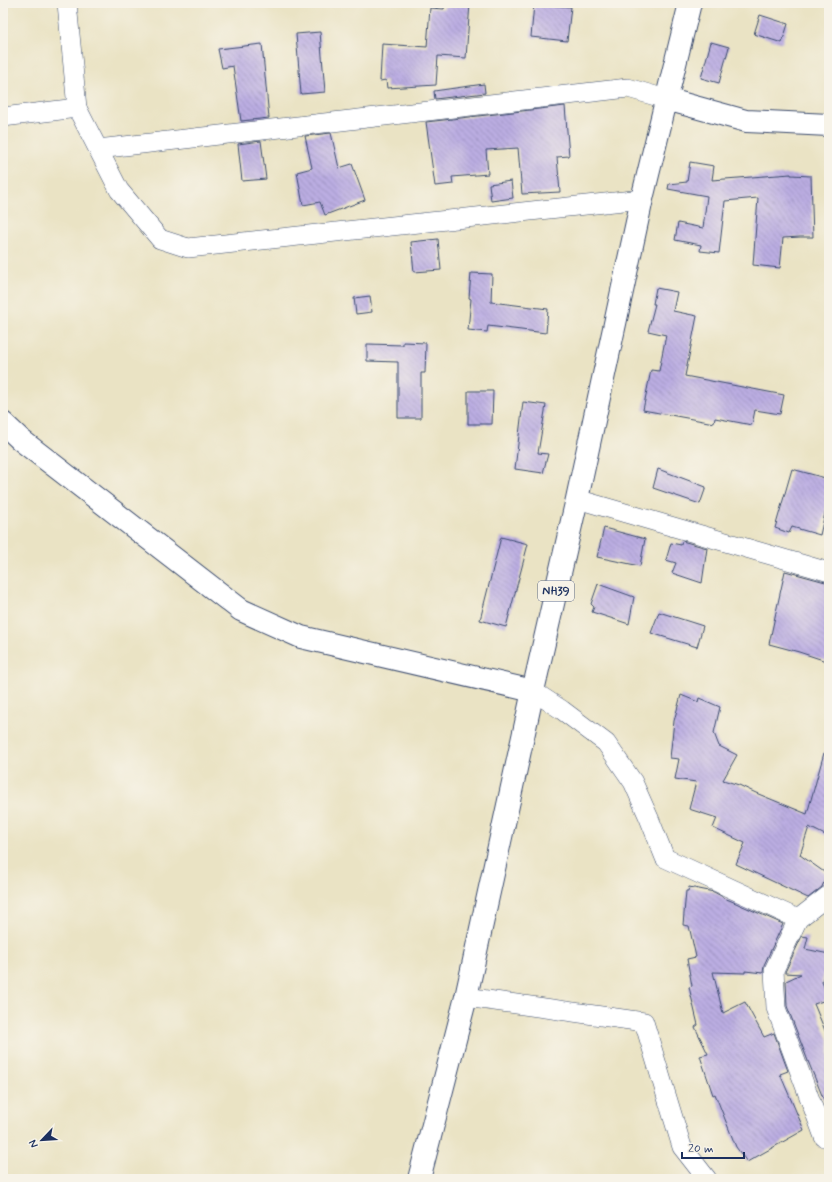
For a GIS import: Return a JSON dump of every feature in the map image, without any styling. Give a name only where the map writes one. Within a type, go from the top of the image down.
[{"type":"main road","name":"NH39","points":[[419,1179],[466,997],[642,199],[690,3]]},
{"type":"main road","points":[[666,99],[746,120],[829,125]]},
{"type":"main road","points":[[3,423],[21,440],[241,610],[301,637],[533,691]]},
{"type":"street","points":[[67,3],[77,108],[119,190],[160,239],[188,248],[642,199]]},
{"type":"street","points":[[98,149],[628,88],[666,99]]},
{"type":"street","points":[[3,117],[77,108]]},
{"type":"street","points":[[577,499],[829,572]]},
{"type":"street","points":[[533,691],[562,710],[606,743],[632,782],[649,818],[665,858],[798,919]]},
{"type":"street","points":[[824,1137],[776,1008],[774,970],[798,919],[829,895]]},
{"type":"street","points":[[466,997],[644,1022],[682,1147],[707,1179]]},
{"type":"building","points":[[445,3],[470,3],[466,58],[438,56],[436,85],[387,88],[386,80],[380,81],[382,44],[427,47],[430,8],[444,9]]},
{"type":"building","points":[[534,4],[571,7],[567,41],[531,37]]},
{"type":"building","points":[[760,15],[788,24],[782,43],[754,34]]},
{"type":"building","points":[[320,32],[325,92],[301,94],[296,34]]},
{"type":"building","points":[[711,42],[729,47],[719,83],[701,78]]},
{"type":"building","points":[[262,44],[269,118],[241,121],[233,66],[222,68],[218,49]]},
{"type":"building","points":[[484,84],[485,93],[435,99],[434,91]]},
{"type":"building","points":[[565,106],[569,156],[557,157],[560,192],[522,194],[518,148],[486,150],[488,174],[452,177],[453,184],[435,186],[426,122]]},
{"type":"building","points":[[331,133],[339,168],[352,164],[365,200],[325,215],[320,202],[303,205],[297,172],[312,168],[305,136]]},
{"type":"building","points":[[261,141],[266,179],[242,181],[238,144]]},
{"type":"building","points":[[690,162],[714,166],[712,180],[791,174],[811,176],[813,237],[783,238],[780,268],[753,265],[758,198],[725,201],[719,253],[700,251],[701,245],[675,240],[678,223],[703,228],[707,196],[668,189],[669,184],[687,182]]},
{"type":"building","points":[[511,181],[513,198],[491,201],[489,184]]},
{"type":"building","points":[[438,239],[441,270],[414,272],[411,242]]},
{"type":"building","points":[[471,273],[492,274],[491,302],[548,309],[546,333],[488,326],[487,332],[468,330],[471,299],[469,298]]},
{"type":"building","points":[[656,288],[677,292],[673,311],[697,316],[685,376],[784,395],[780,414],[755,410],[752,425],[715,418],[714,423],[643,410],[651,370],[659,371],[666,335],[648,331],[655,304],[653,304]]},
{"type":"building","points":[[370,296],[372,312],[356,314],[354,298]]},
{"type":"building","points":[[403,342],[426,343],[425,373],[421,373],[421,418],[398,418],[398,362],[367,361],[367,344],[403,345]]},
{"type":"building","points":[[468,391],[493,391],[492,424],[468,424]]},
{"type":"building","points":[[523,402],[546,405],[538,453],[548,454],[543,473],[515,469]]},
{"type":"building","points":[[658,469],[706,487],[700,504],[653,488]]},
{"type":"building","points":[[792,469],[829,479],[829,496],[820,535],[792,527],[789,533],[775,528]]},
{"type":"building","points":[[604,528],[645,539],[640,566],[597,557]]},
{"type":"building","points":[[501,537],[528,544],[506,627],[480,620]]},
{"type":"building","points":[[682,541],[707,548],[702,583],[672,573],[676,563],[666,560],[671,543],[681,545]]},
{"type":"building","points":[[785,571],[829,583],[829,662],[769,644]]},
{"type":"building","points":[[598,584],[634,597],[629,624],[592,612],[594,607],[591,604]]},
{"type":"building","points":[[659,612],[703,626],[697,647],[651,633]]},
{"type":"building","points":[[681,695],[698,702],[699,698],[720,707],[714,733],[719,746],[737,755],[723,780],[739,785],[807,814],[824,753],[829,754],[829,837],[809,827],[800,855],[827,874],[822,887],[808,898],[736,864],[745,843],[713,828],[717,818],[689,809],[696,782],[675,779],[679,759],[670,758],[674,721]]},
{"type":"building","points":[[689,887],[714,892],[723,898],[783,924],[764,965],[763,973],[745,971],[745,973],[713,972],[723,1013],[745,1002],[764,1037],[774,1033],[788,1071],[780,1074],[804,1130],[747,1162],[736,1147],[715,1094],[713,1095],[700,1056],[708,1054],[695,1027],[698,1025],[689,987],[692,986],[687,959],[696,957],[689,926],[683,925],[686,891],[688,891]]},
{"type":"building","points":[[802,936],[808,937],[805,949],[829,954],[822,982],[829,999],[814,1004],[829,1040],[828,1110],[787,1006],[786,981],[801,974],[785,972]]}]
